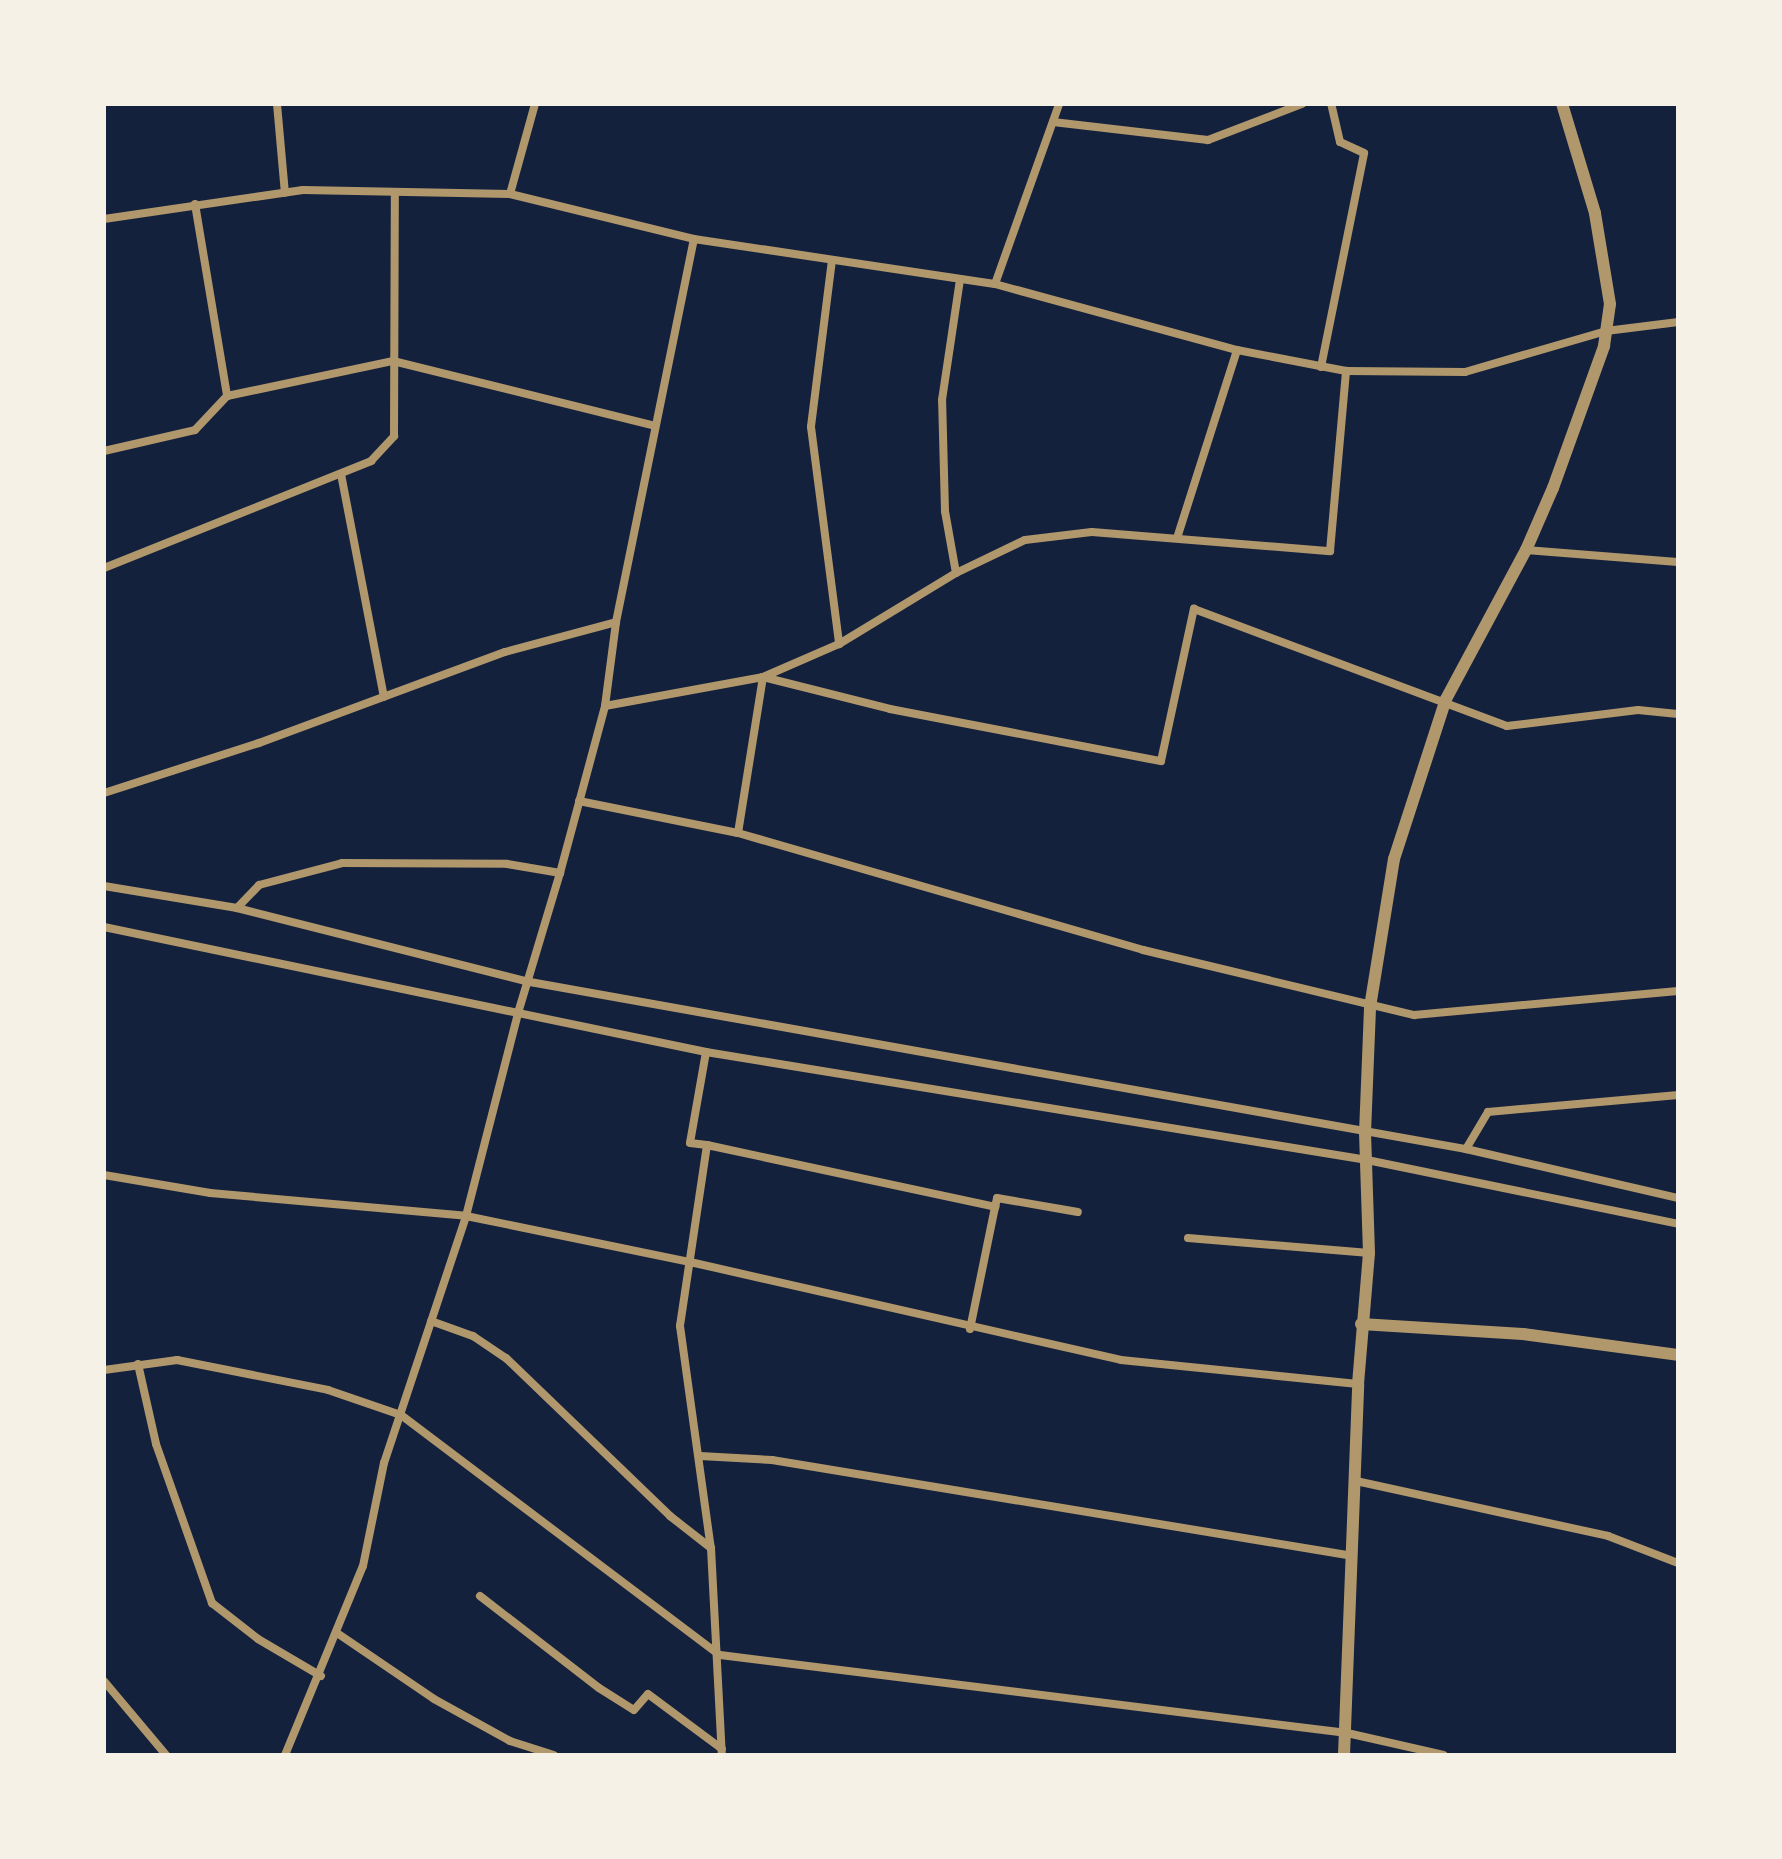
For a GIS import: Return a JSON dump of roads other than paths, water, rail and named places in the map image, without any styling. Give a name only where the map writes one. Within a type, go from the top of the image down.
[{"type":"street","points":[[277,104],[285,193]]},
{"type":"street","points":[[510,194],[535,104]]},
{"type":"street","points":[[995,284],[1059,104]]},
{"type":"street","points":[[1053,122],[1208,140],[1302,104]]},
{"type":"street","points":[[1321,367],[1364,153],[1340,142],[1331,104]]},
{"type":"street","points":[[1344,1755],[1358,1384],[1369,1253],[1365,1133],[1370,1007],[1394,859],[1446,699],[1526,550],[1606,331],[1609,276],[1562,104]]},
{"type":"street","points":[[104,568],[371,461],[394,436],[395,192]]},
{"type":"street","points":[[104,219],[285,193],[510,194],[694,239],[995,284],[1237,350],[1346,371],[1465,372],[1606,331],[1678,322]]},
{"type":"street","points":[[195,204],[227,396]]},
{"type":"street","points":[[285,1755],[321,1676],[363,1566],[384,1463],[466,1216],[518,1013],[530,982],[560,873],[605,706],[616,622],[694,239]]},
{"type":"street","points":[[832,260],[811,427],[839,644]]},
{"type":"street","points":[[956,573],[945,511],[942,400],[960,279]]},
{"type":"street","points":[[1178,535],[1237,350]]},
{"type":"street","points":[[104,451],[195,430],[227,396],[393,361],[655,426]]},
{"type":"street","points":[[605,706],[763,677],[839,644],[956,573],[1025,540],[1092,532],[1178,535],[1330,551],[1346,371]]},
{"type":"street","points":[[341,474],[384,697]]},
{"type":"street","points":[[1526,550],[1678,562]]},
{"type":"street","points":[[763,677],[890,709],[1161,761],[1194,609],[1446,699],[1507,726],[1638,710],[1678,714]]},
{"type":"street","points":[[104,793],[505,652],[616,622]]},
{"type":"street","points":[[738,833],[763,677]]},
{"type":"street","points":[[579,801],[738,833],[1143,950],[1370,1007],[1414,1015],[1465,1014],[1678,991]]},
{"type":"street","points":[[237,908],[259,885],[342,863],[507,864],[560,873]]},
{"type":"street","points":[[104,886],[237,908],[530,982],[1466,1149],[1678,1198]]},
{"type":"street","points":[[104,927],[706,1052],[1367,1160],[1678,1224]]},
{"type":"street","points":[[706,1052],[690,1143],[996,1202],[1078,1212]]},
{"type":"street","points":[[1466,1149],[1488,1112],[1678,1095]]},
{"type":"street","points":[[707,1145],[680,1326],[711,1548],[720,1655],[722,1752]]},
{"type":"street","points":[[104,1175],[210,1193],[466,1216],[690,1262],[970,1329],[1121,1360],[1358,1384]]},
{"type":"street","points":[[970,1329],[996,1202]]},
{"type":"street","points":[[1188,1238],[1369,1253]]},
{"type":"street","points":[[431,1321],[473,1336],[506,1358],[670,1516],[711,1548]]},
{"type":"street","points":[[1361,1324],[1523,1334],[1678,1355]]},
{"type":"street","points":[[104,1370],[177,1360],[328,1390],[401,1415],[720,1655],[1347,1733],[1444,1755]]},
{"type":"street","points":[[138,1364],[156,1444],[212,1603],[258,1639],[321,1676]]},
{"type":"street","points":[[700,1456],[772,1460],[1353,1556]]},
{"type":"street","points":[[1356,1481],[1608,1536],[1678,1563]]},
{"type":"street","points":[[480,1596],[599,1688],[634,1710],[648,1694],[722,1752]]},
{"type":"street","points":[[337,1633],[434,1699],[510,1741],[554,1755]]},
{"type":"street","points":[[104,1681],[166,1755]]}]
